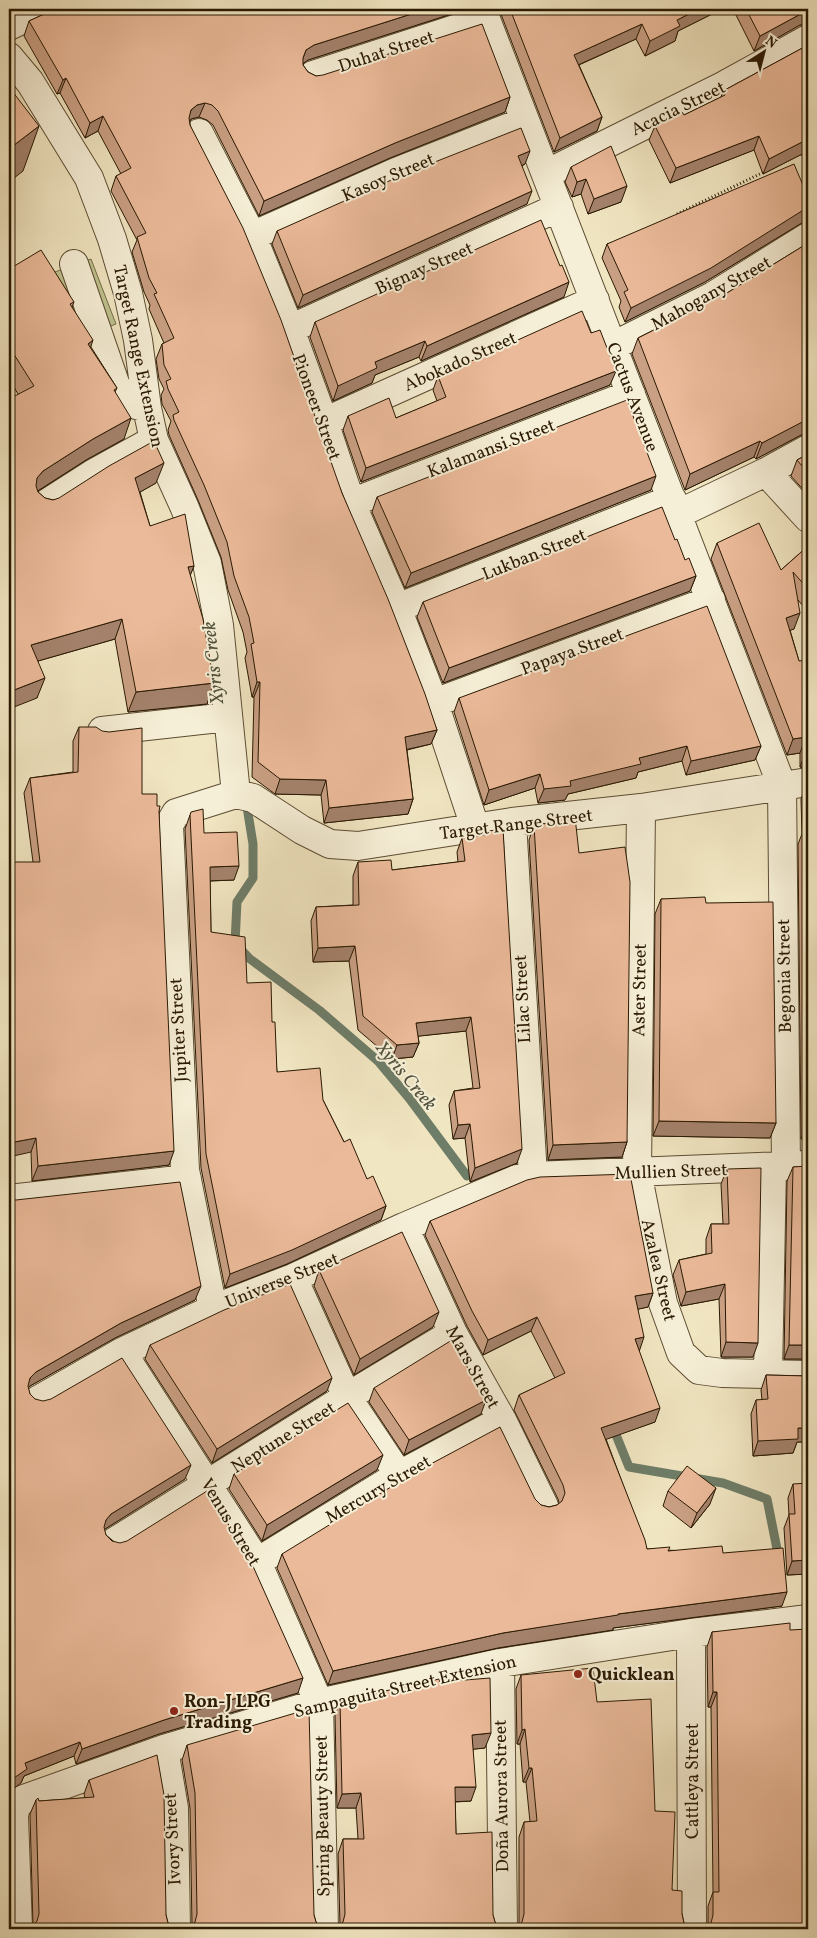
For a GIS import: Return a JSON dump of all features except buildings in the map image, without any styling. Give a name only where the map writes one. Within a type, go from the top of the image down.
[{"type":"street","points":[[9,26],[44,9]]},
{"type":"street","name":"Duhat Street","points":[[313,74],[484,14]]},
{"type":"street","name":"Cactus Avenue","points":[[484,14],[782,786]]},
{"type":"street","name":"Acacia Street","points":[[546,174],[723,86],[808,39]]},
{"type":"street","name":"Target Range Extension","points":[[9,57],[30,82],[65,138],[89,178],[104,215],[128,293],[138,340],[147,408],[154,440],[207,563],[219,625],[236,794]]},
{"type":"street","name":"Kasoy Street","points":[[252,236],[396,172],[526,121]]},
{"type":"street","name":"Pioneer Street","points":[[199,133],[252,236],[290,329],[351,503],[397,608],[434,702],[475,827]]},
{"type":"street","name":"Bignay Street","points":[[290,329],[559,207]]},
{"type":"street","name":"Mahogany Street","points":[[613,346],[713,296],[808,237]]},
{"type":"street","points":[[74,264],[116,386],[130,403],[147,408]]},
{"type":"street","name":"Abokado Street","points":[[324,422],[595,300]]},
{"type":"street","name":"Kalamansi Street","points":[[351,503],[631,394]]},
{"type":"street","points":[[44,506],[94,474],[154,440]]},
{"type":"street","name":"Lukban Street","points":[[397,608],[766,472],[808,449]]},
{"type":"street","points":[[766,472],[808,518]]},
{"type":"street","name":"Papaya Street","points":[[434,702],[711,600]]},
{"type":"street","points":[[102,731],[228,717]]},
{"type":"street","name":"Target Range Street","points":[[236,794],[253,798],[302,830],[330,844],[358,846],[475,827],[641,808],[808,782]]},
{"type":"street","name":"Begonia Street","points":[[768,1375],[789,1166],[782,786]]},
{"type":"street","name":"Jupiter Street","points":[[213,1309],[185,1170],[168,824],[176,813],[236,794]]},
{"type":"street","name":"Aster Street","points":[[637,1172],[641,808]]},
{"type":"street","name":"Lilac Street","points":[[512,822],[533,1176]]},
{"type":"street","name":"Mullien Street","points":[[533,1176],[789,1166]]},
{"type":"street","name":"Azalea Street","points":[[637,1172],[662,1303],[681,1352],[699,1370],[722,1373],[808,1375]]},
{"type":"street","name":"Universe Street","points":[[38,1400],[122,1352],[213,1309],[292,1278],[503,1184],[533,1176]]},
{"type":"street","points":[[9,1199],[187,1179]]},
{"type":"street","name":"Mars Street","points":[[404,1227],[453,1333],[502,1420],[544,1506]]},
{"type":"street","points":[[292,1278],[347,1396],[399,1475]]},
{"type":"street","name":"Neptune Street","points":[[114,1542],[347,1396],[453,1333]]},
{"type":"street","name":"Venus Street","points":[[122,1352],[257,1562],[319,1703]]},
{"type":"street","name":"Mercury Street","points":[[257,1562],[399,1475],[502,1420]]},
{"type":"street","name":"Sampaguita Street Extension","points":[[18,1929],[14,1816],[16,1806],[24,1799],[164,1749],[319,1703],[500,1663],[691,1633],[808,1619]]},
{"type":"street","name":"Cattleya Street","points":[[691,1633],[692,1929]]},
{"type":"street","name":"Doña Aurora Street","points":[[500,1663],[503,1929]]},
{"type":"street","name":"Spring Beauty Street","points":[[319,1703],[324,1929]]},
{"type":"street","name":"Ivory Street","points":[[164,1749],[174,1808],[176,1929]]},
{"type":"path","points":[[800,155],[808,151]]},
{"type":"path","points":[[676,214],[773,168]]},
{"type":"green space","points":[[91,259],[116,324],[77,339],[52,273]]},
{"type":"waterway","name":"Xyris Creek","points":[[247,807],[253,844],[253,878],[237,902],[235,943],[250,959],[319,1010],[378,1061],[409,1098],[467,1176]]},
{"type":"waterway","name":"Xyris Creek","points":[[612,1425],[629,1467],[723,1483],[767,1499],[779,1559]]},
{"type":"place","name":"Quicklean","points":[[578,1674]]},
{"type":"place","name":"Ron-J LPG Trading","points":[[174,1711]]}]
